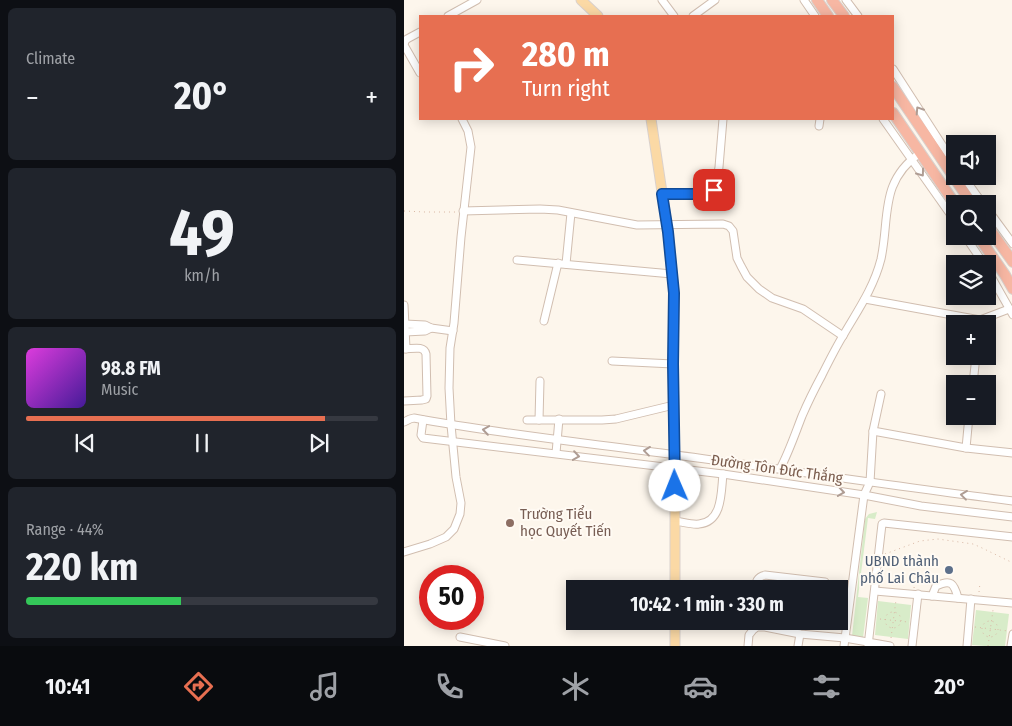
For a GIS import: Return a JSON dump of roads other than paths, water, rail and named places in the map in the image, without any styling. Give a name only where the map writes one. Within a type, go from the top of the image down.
[{"type":"highway","points":[[817,0],[827,15]]},
{"type":"highway","points":[[832,0],[843,15]]},
{"type":"highway","points":[[894,89],[966,195]]},
{"type":"highway","points":[[894,114],[949,195]]},
{"type":"highway","points":[[996,239],[1012,262]]},
{"type":"highway","points":[[984,245],[1012,288]]},
{"type":"main road","points":[[580,0],[597,15]]},
{"type":"main road","points":[[652,120],[667,225],[674,293],[675,580]]},
{"type":"main road","points":[[675,630],[675,646]]},
{"type":"street","points":[[450,15],[477,0]]},
{"type":"street","points":[[662,0],[673,15]]},
{"type":"street","points":[[694,15],[715,0]]},
{"type":"street","points":[[804,0],[814,15]]},
{"type":"street","points":[[846,0],[857,15]]},
{"type":"street","points":[[404,45],[405,41],[419,33]]},
{"type":"street","points":[[407,57],[419,72]]},
{"type":"street","points":[[894,71],[946,152]]},
{"type":"street","points":[[404,552],[441,540],[456,525],[460,514],[461,503],[456,477],[449,405],[449,372],[470,147],[468,131],[462,120]]},
{"type":"street","points":[[662,194],[708,194],[714,190],[719,167],[723,120]]},
{"type":"street","points":[[884,120],[946,208]]},
{"type":"street","points":[[780,469],[788,455],[806,409],[843,336],[866,299],[877,273],[881,258],[889,194],[894,181],[911,159],[920,153]]},
{"type":"street","points":[[463,211],[540,209],[558,210],[637,225],[723,224],[729,226],[733,231],[737,258],[747,277],[759,289],[772,298],[803,309],[843,336]]},
{"type":"street","points":[[566,264],[571,213]]},
{"type":"street","points":[[996,221],[1012,244]]},
{"type":"street","points":[[517,260],[672,274]]},
{"type":"street","points":[[544,320],[558,263]]},
{"type":"street","points":[[996,285],[1011,312],[996,317]]},
{"type":"street","points":[[866,299],[946,315]]},
{"type":"street","points":[[404,305],[405,349],[422,348],[426,353],[427,396],[426,399],[422,400],[404,401]]},
{"type":"street","points":[[405,324],[425,325],[431,328],[453,331]]},
{"type":"street","points":[[405,332],[425,331],[431,328]]},
{"type":"street","points":[[612,361],[673,364]]},
{"type":"street","points":[[539,420],[540,381]]},
{"type":"street","points":[[844,642],[864,495],[870,482],[873,430],[881,394]]},
{"type":"street","points":[[527,420],[616,419],[674,404]]},
{"type":"street","name":"Đường Tôn Đức Thắng","points":[[404,422],[414,418],[557,440],[1012,501]]},
{"type":"street","points":[[556,453],[559,419]]},
{"type":"street","name":"Đường Tôn Đức Thắng","points":[[423,420],[422,435],[424,438],[723,474],[864,495],[921,506],[1012,517]]},
{"type":"street","points":[[966,448],[968,425]]},
{"type":"street","points":[[873,430],[966,448],[1012,453]]},
{"type":"street","points":[[675,521],[699,524],[714,516],[721,499],[723,474]]},
{"type":"street","points":[[868,644],[882,524],[1012,536]]},
{"type":"street","points":[[756,580],[765,575],[808,580]]},
{"type":"street","points":[[932,596],[936,586],[950,583],[954,586],[958,598]]},
{"type":"street","points":[[875,591],[1012,603]]},
{"type":"street","points":[[912,646],[916,594]]},
{"type":"street","points":[[967,646],[974,600]]},
{"type":"street","points":[[748,646],[749,635],[753,630]]},
{"type":"street","points":[[780,630],[844,642],[890,646]]},
{"type":"street","points":[[1011,646],[1012,632]]},
{"type":"street","points":[[798,646],[800,634]]},
{"type":"street","points":[[460,637],[505,646]]},
{"type":"place","name":"Trường Tiểu học Quyết Tiến","points":[[510,523]]},
{"type":"place","name":"UBND thành phố Lai Châu","points":[[949,570]]}]
